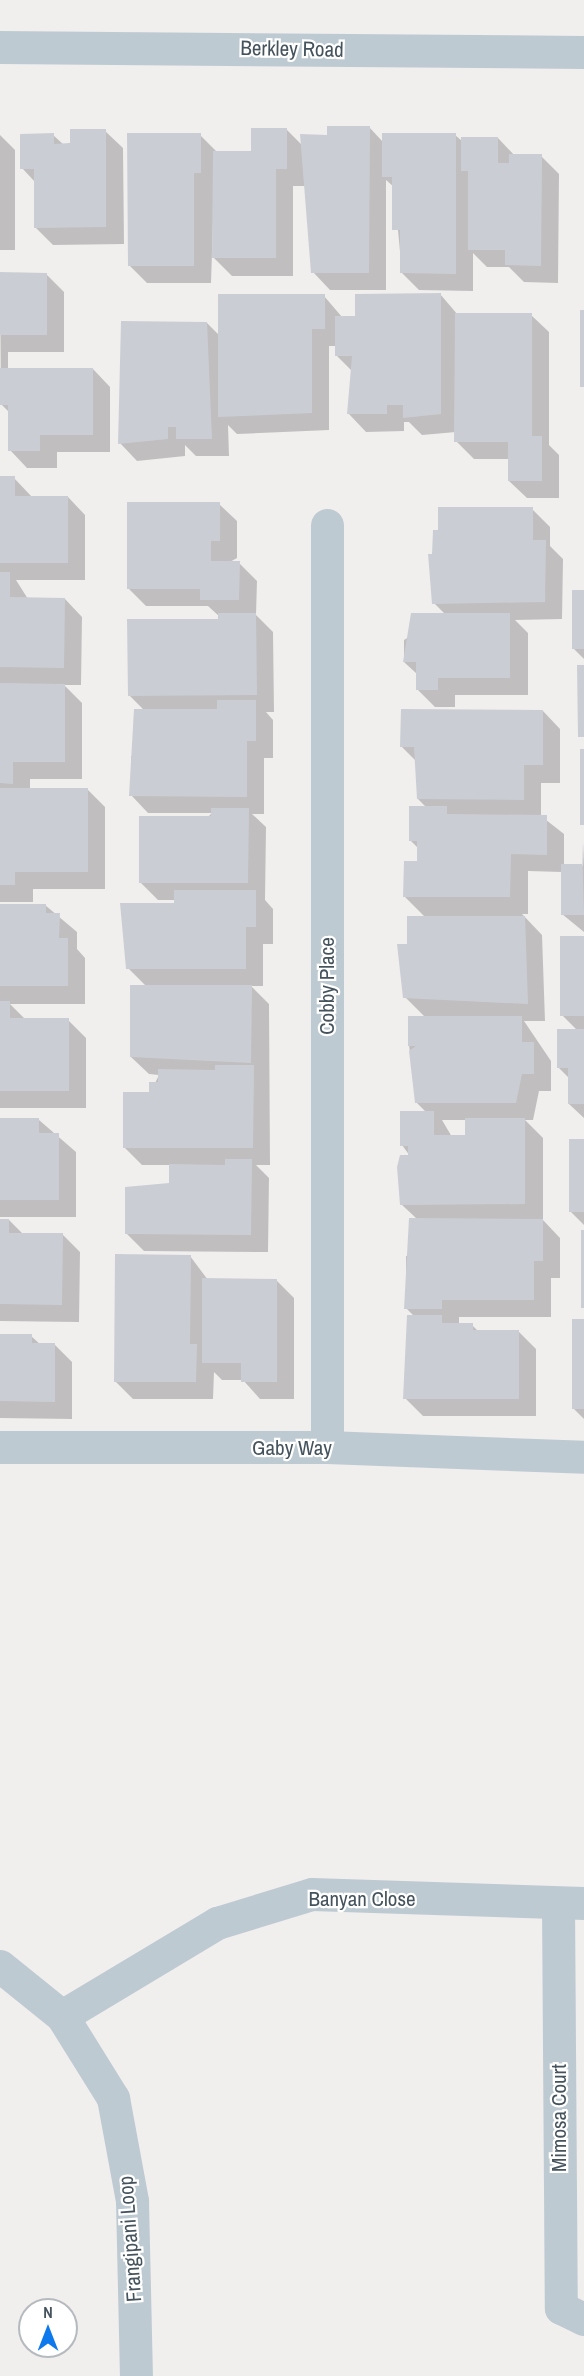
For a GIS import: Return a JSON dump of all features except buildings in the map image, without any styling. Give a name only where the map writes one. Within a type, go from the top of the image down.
[{"type":"street","name":"Berkley Road","points":[[0,47],[584,52]]},
{"type":"street","name":"Cobby Place","points":[[327,525],[327,1447]]},
{"type":"street","name":"Gaby Way","points":[[0,1447],[327,1447],[584,1457]]},
{"type":"street","name":"Banyan Close","points":[[62,2016],[217,1923],[312,1894],[571,1903]]},
{"type":"street","name":"Mimosa Court","points":[[571,1903],[561,2308],[584,2319]]},
{"type":"street","name":"Frangipani Loop","points":[[0,1966],[62,2016],[112,2098],[132,2201],[136,2376]]}]
